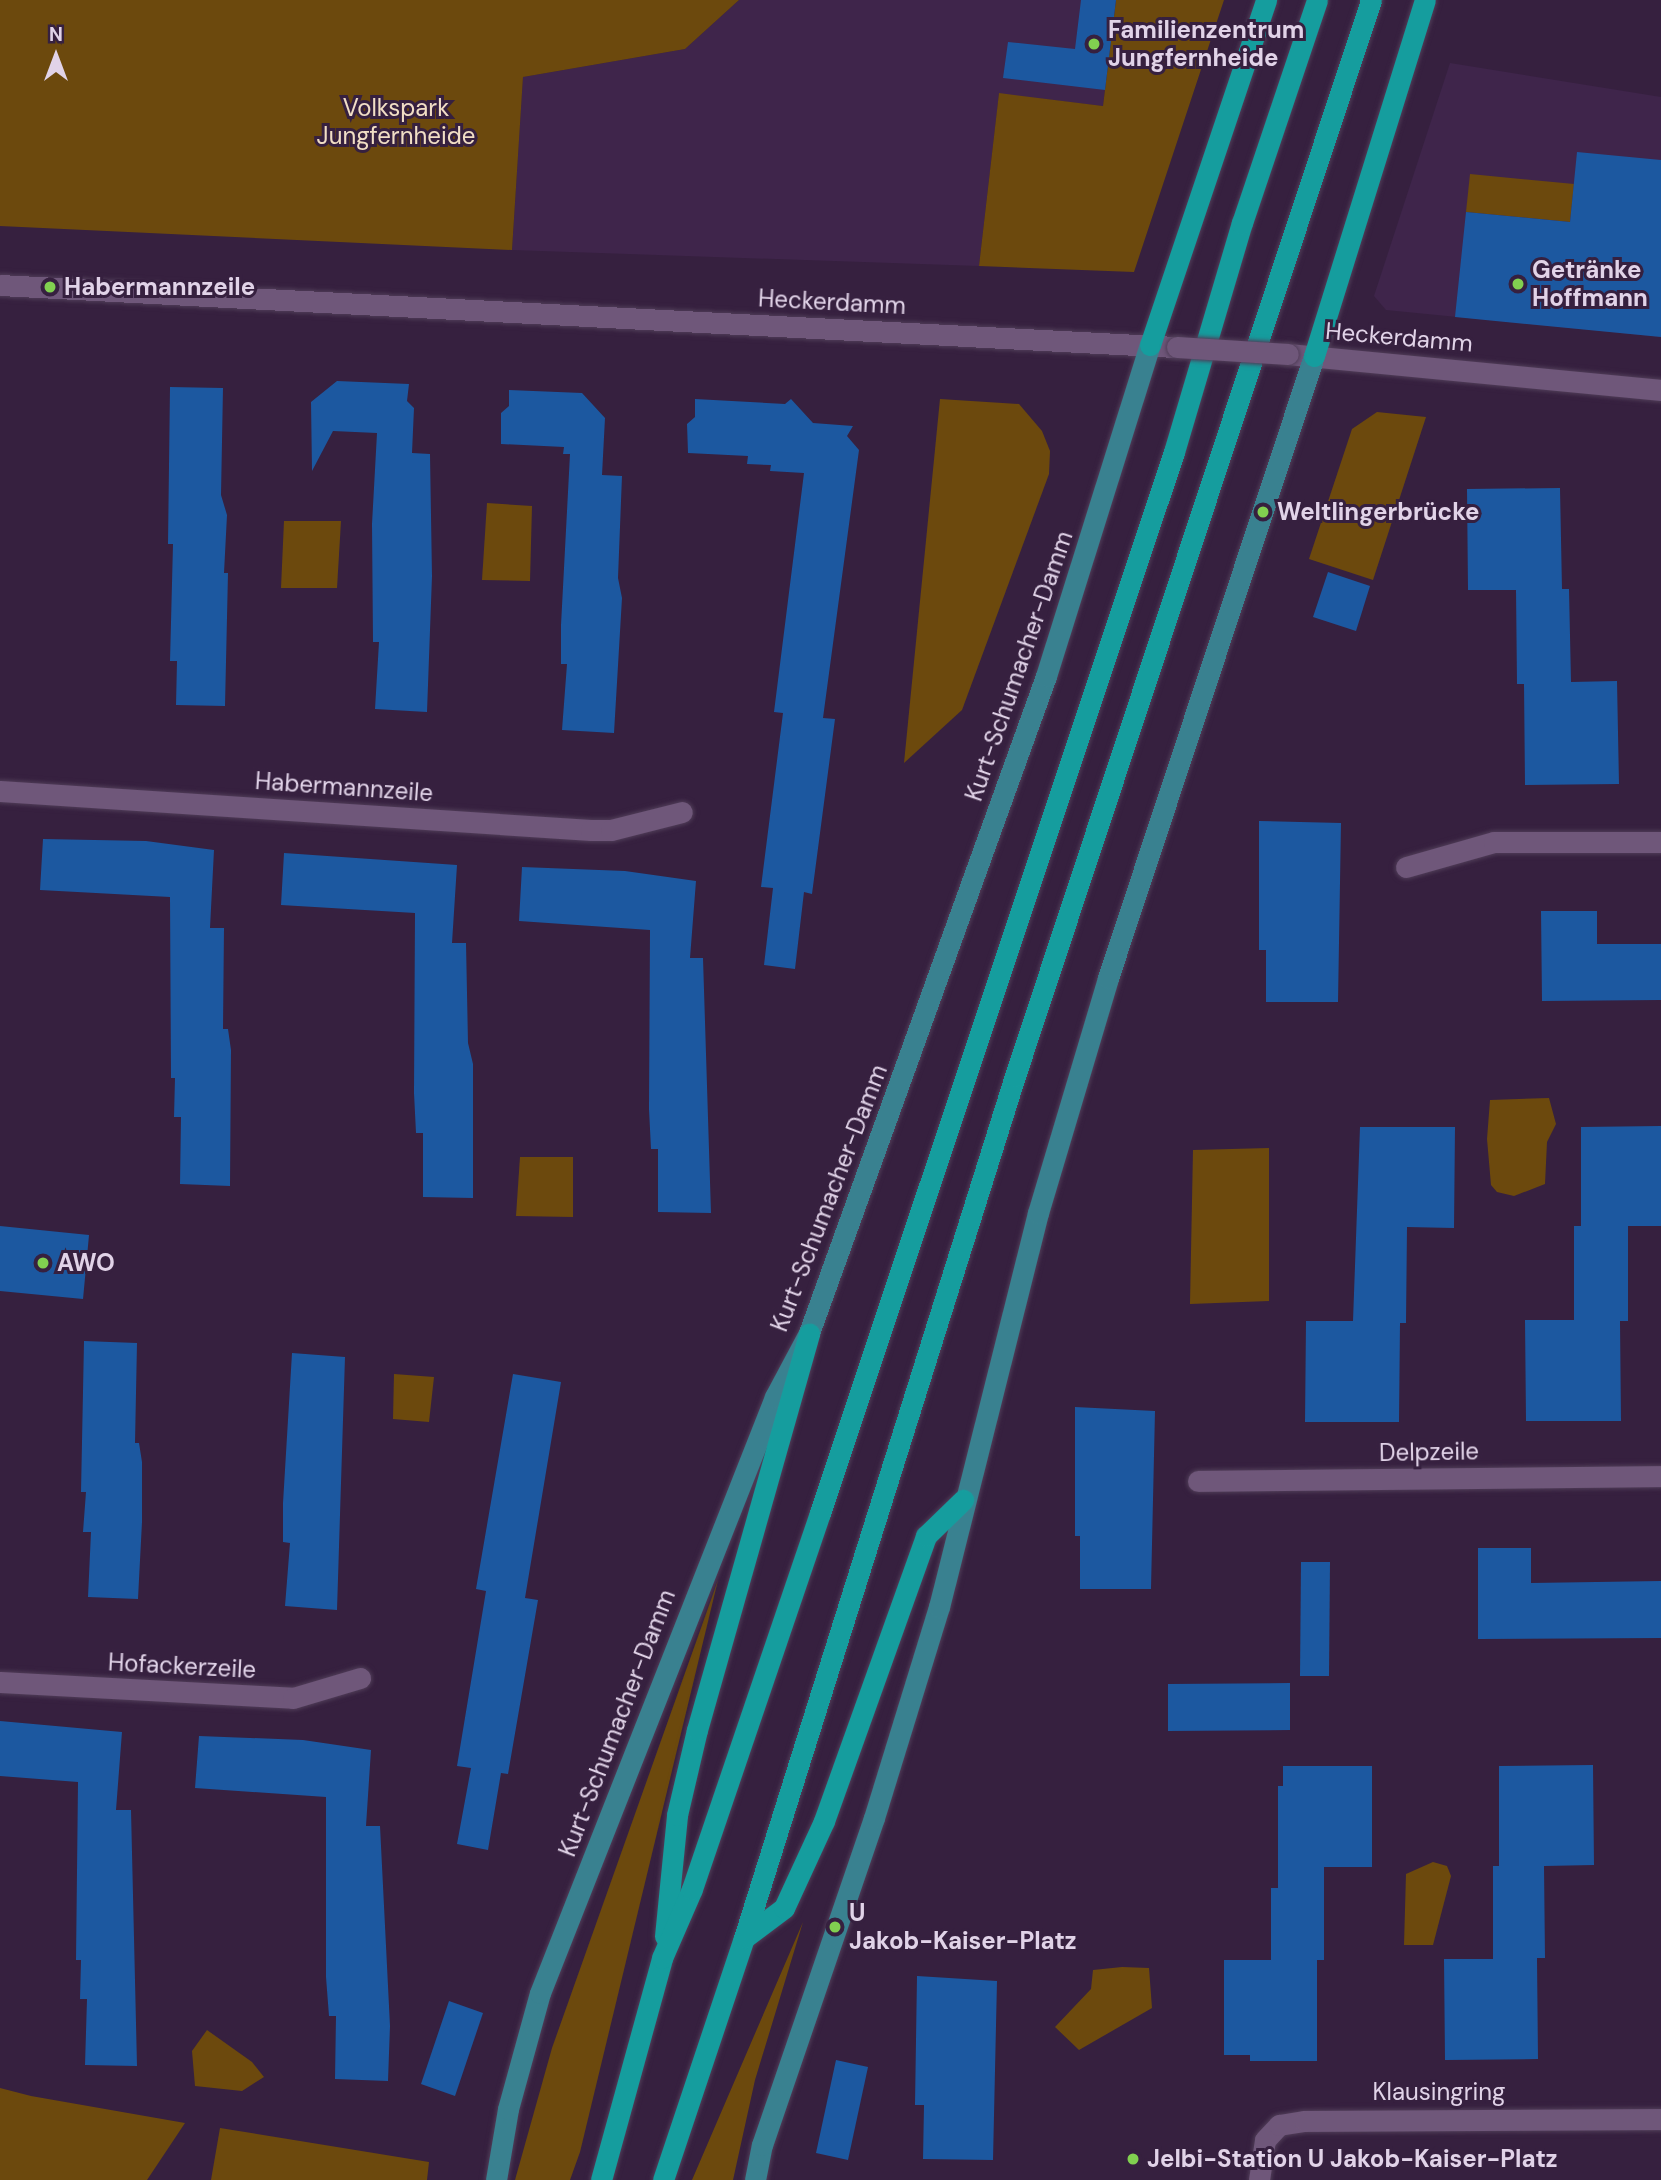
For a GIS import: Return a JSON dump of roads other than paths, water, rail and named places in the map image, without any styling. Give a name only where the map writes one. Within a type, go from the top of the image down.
[{"type":"highway","points":[[1150,345],[1266,0]]},
{"type":"highway","points":[[601,2180],[662,1958],[692,1889],[842,1447],[1174,452],[1242,223],[1317,0]]},
{"type":"highway","points":[[663,2180],[744,1938],[1015,1076],[1371,0]]},
{"type":"highway","points":[[1314,356],[1425,0]]},
{"type":"highway","points":[[662,1958],[677,1815],[697,1730],[809,1333]]},
{"type":"highway","points":[[744,1938],[784,1908],[824,1821],[926,1536],[963,1500]]},
{"type":"main road","name":"Kurt-Schumacher-Damm","points":[[496,2180],[508,2109],[540,1993],[770,1409],[809,1333],[1050,664],[1150,345]]},
{"type":"main road","points":[[755,2180],[762,2145],[874,1818],[939,1607],[963,1500],[1038,1213],[1108,978],[1314,356]]},
{"type":"street","name":"Heckerdamm","points":[[0,285],[1150,345],[1314,356],[1661,390]]},
{"type":"street","name":"Habermannzeile","points":[[0,791],[601,830],[682,812]]},
{"type":"street","points":[[1406,867],[1494,842],[1661,842]]},
{"type":"street","name":"Delpzeile","points":[[1198,1481],[1661,1476]]},
{"type":"street","name":"Hofackerzeile","points":[[0,1682],[293,1698],[360,1678]]},
{"type":"street","name":"Klausingring","points":[[1259,2180],[1265,2140],[1279,2125],[1305,2121],[1661,2119]]},
{"type":"place","name":"Familienzentrum Jungfernheide","points":[[1094,44]]},
{"type":"place","name":"Getränke Hoffmann","points":[[1518,284]]},
{"type":"place","name":"Habermannzeile","points":[[50,287]]},
{"type":"place","name":"Weltlingerbrücke","points":[[1263,512]]},
{"type":"place","name":"AWO","points":[[43,1263]]},
{"type":"place","name":"U Jakob-Kaiser-Platz","points":[[835,1927]]},
{"type":"place","name":"Jelbi-Station U Jakob-Kaiser-Platz","points":[[1133,2159]]},
{"type":"park label","name":"Volkspark Jungfernheide","points":[[396,122]]}]
